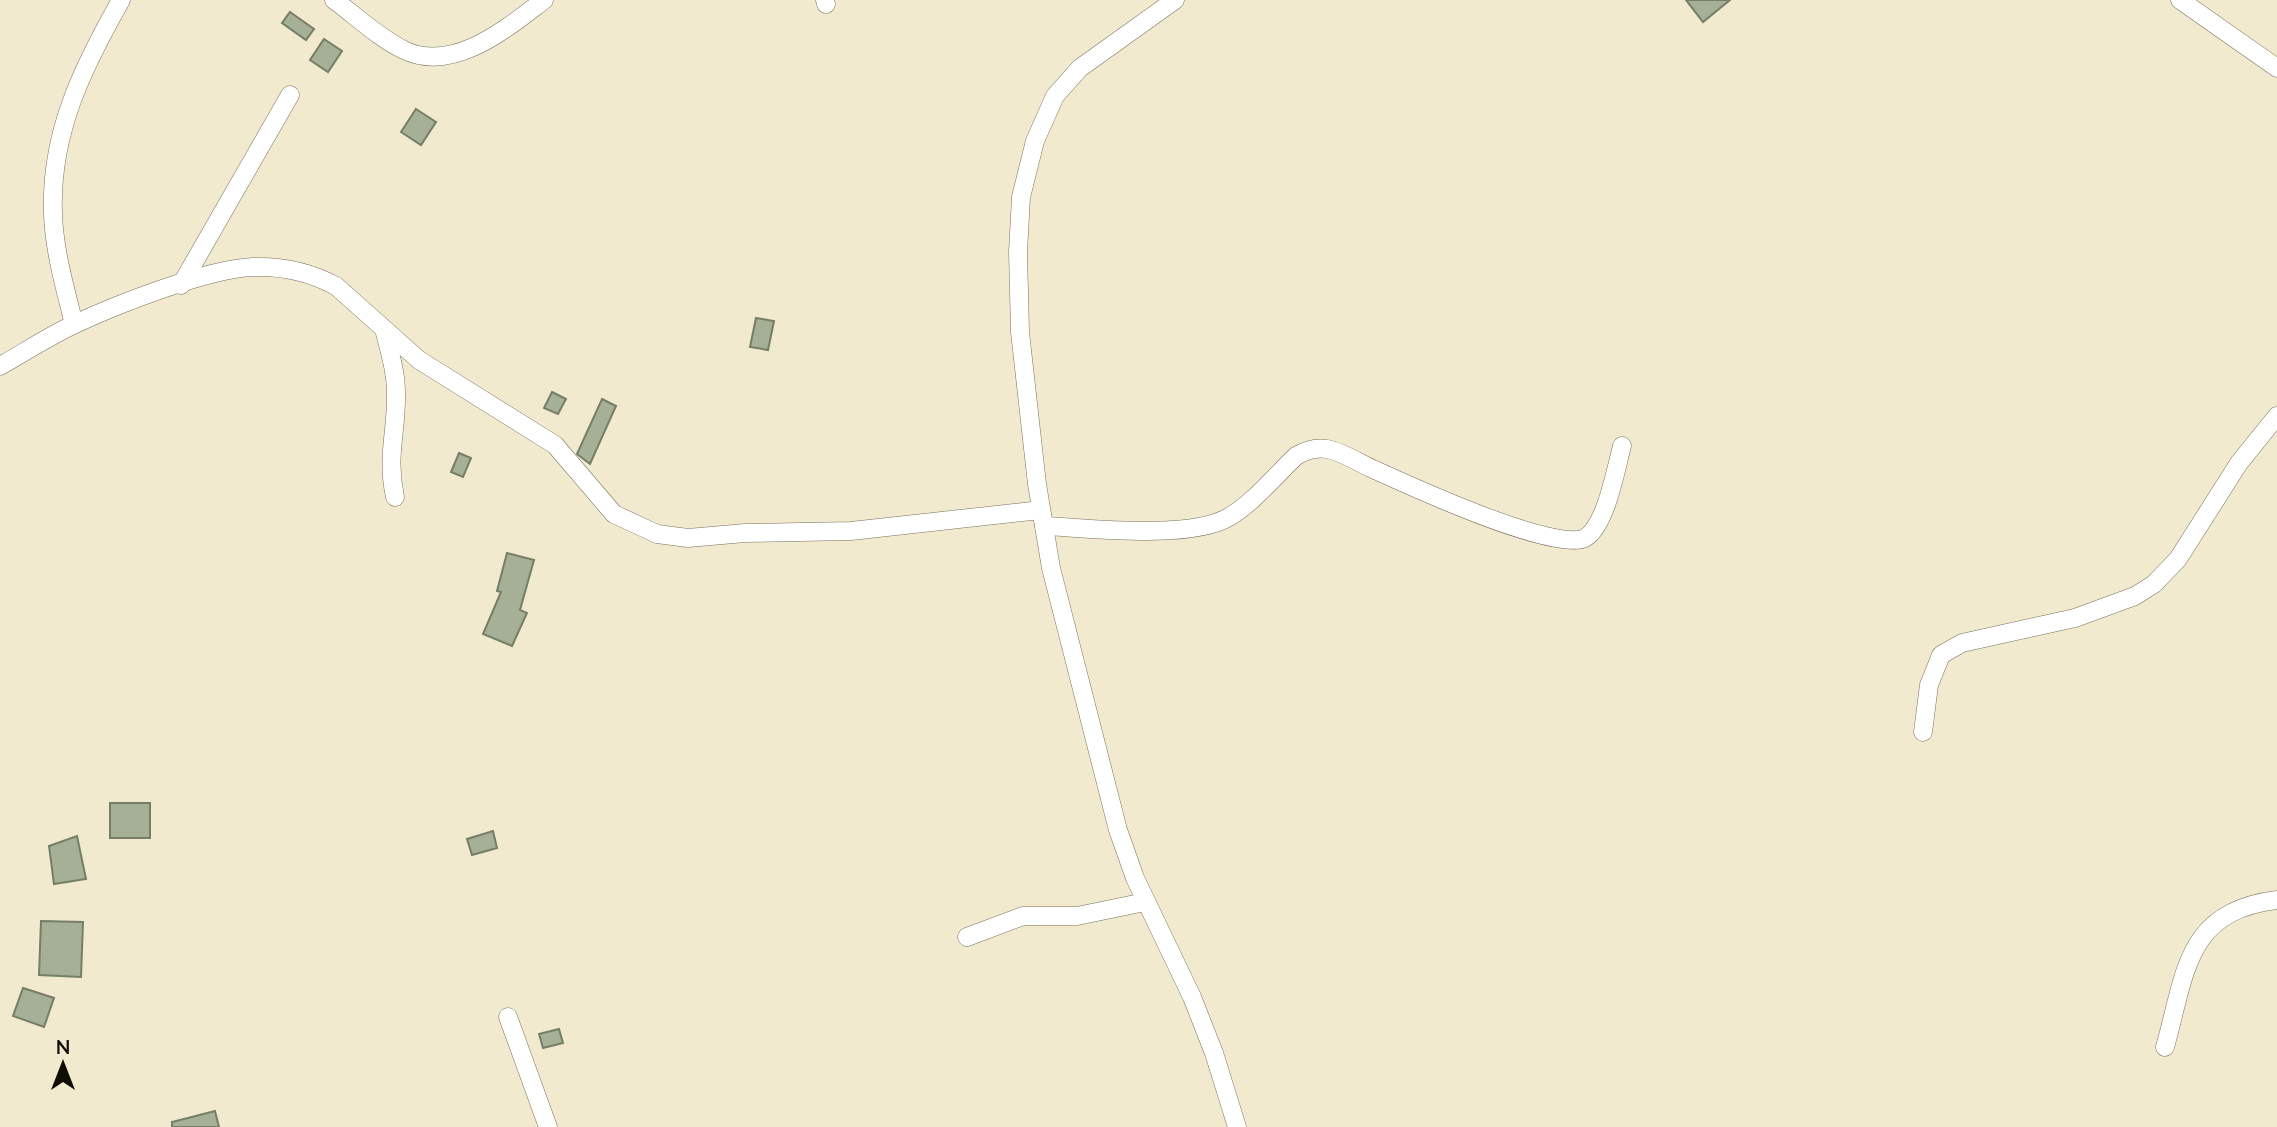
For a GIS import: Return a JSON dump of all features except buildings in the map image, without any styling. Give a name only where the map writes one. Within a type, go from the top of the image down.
[{"type":"street","points":[[74,324],[52,215],[53,167],[73,92],[121,0]]},
{"type":"street","points":[[334,0],[405,50],[429,57],[471,49],[544,0]]},
{"type":"street","points":[[1175,0],[1080,68],[1055,96],[1035,141],[1021,197],[1018,253],[1020,332],[1051,568],[1118,830],[1145,902],[1196,1008],[1214,1053],[1237,1127]]},
{"type":"street","points":[[2180,0],[2277,68]]},
{"type":"street","points":[[181,285],[290,95]]},
{"type":"street","points":[[0,366],[74,324],[181,285],[231,271],[287,269],[320,277],[336,286],[385,333],[419,360],[555,446],[614,514],[657,534],[688,538],[745,533],[851,531],[1043,518],[1144,530],[1208,526],[1231,516],[1296,456],[1308,449],[1328,449],[1448,501],[1546,538],[1570,542],[1586,537],[1596,526],[1604,509],[1622,446]]},
{"type":"street","points":[[385,333],[395,371],[396,396],[390,449],[395,498]]},
{"type":"street","points":[[1923,732],[1929,685],[1941,654],[1962,642],[2075,618],[2135,596],[2154,584],[2178,559],[2239,463],[2277,416]]},
{"type":"street","points":[[2165,1047],[2190,958],[2201,935],[2220,919],[2239,910],[2277,900]]},
{"type":"street","points":[[967,937],[1023,916],[1077,916],[1145,902]]},
{"type":"street","points":[[508,1017],[548,1127]]}]
